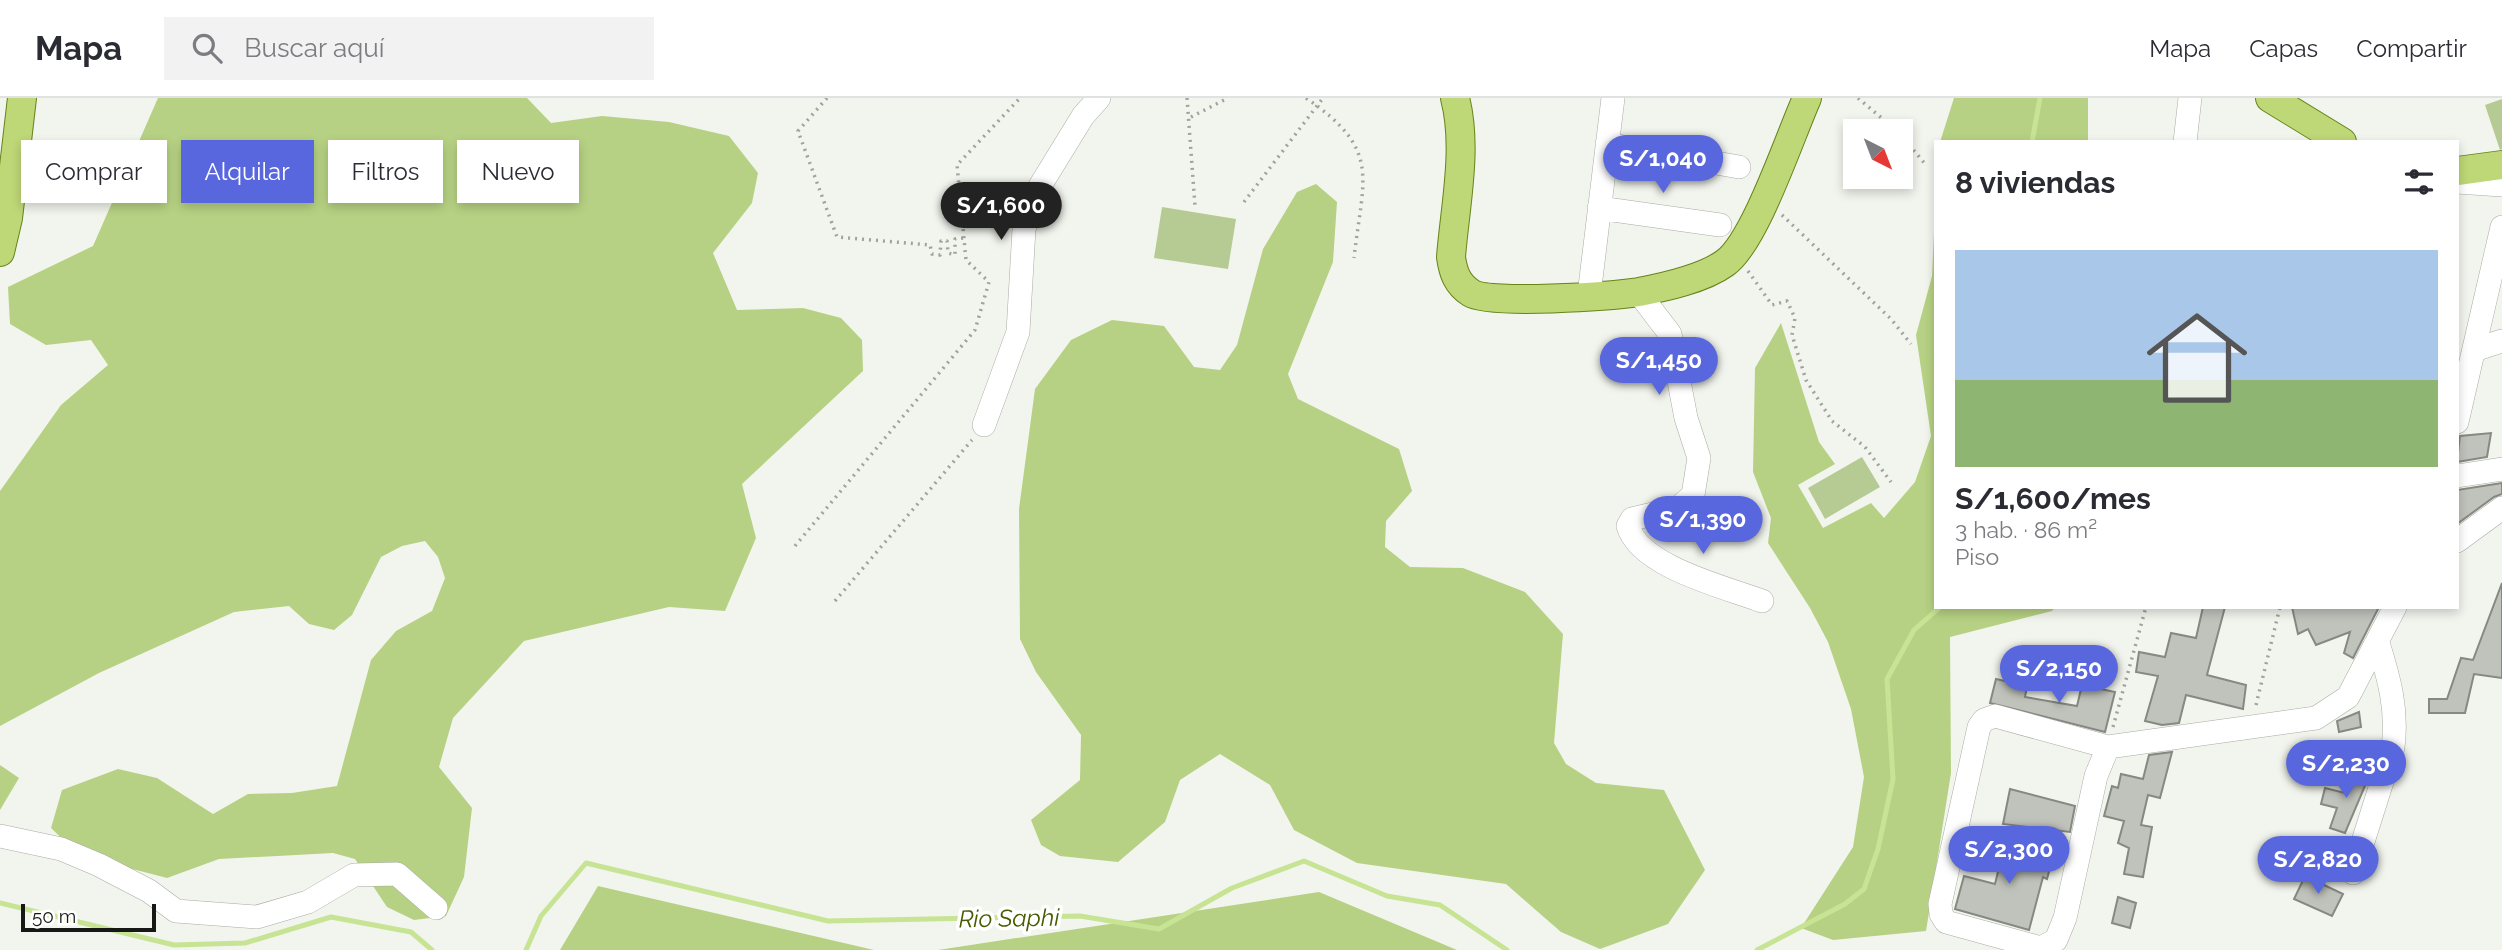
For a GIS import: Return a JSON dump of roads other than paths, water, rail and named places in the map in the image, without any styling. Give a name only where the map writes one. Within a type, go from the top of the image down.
[{"type":"main road","points":[[0,252],[8,218],[22,98]]},
{"type":"main road","points":[[1455,98],[1461,121],[1462,150],[1451,257],[1454,275],[1471,293],[1486,299],[1523,301],[1638,292],[1690,278],[1724,264],[1750,233],[1807,98]]},
{"type":"main road","points":[[2270,98],[2339,140]]},
{"type":"main road","points":[[2459,171],[2502,165]]},
{"type":"street","points":[[985,425],[1018,332],[1024,229],[1040,186],[1083,116],[1099,98]]},
{"type":"street","points":[[1588,295],[1613,98]]},
{"type":"street","points":[[2185,140],[2190,98]]},
{"type":"street","points":[[1607,144],[1739,166]]},
{"type":"street","points":[[2459,182],[2502,185]]},
{"type":"street","points":[[1600,208],[1720,226]]},
{"type":"street","points":[[2459,414],[2502,227]]},
{"type":"street","points":[[1638,292],[1670,334],[1686,418],[1699,458],[1693,495],[1678,508],[1632,519],[1628,526],[1630,535],[1648,553],[1670,566],[1762,601]]},
{"type":"street","points":[[2474,350],[2502,341]]},
{"type":"street","points":[[2459,475],[2502,469]]},
{"type":"street","points":[[2459,540],[2498,516]]},
{"type":"street","points":[[2108,747],[2096,776],[2065,918],[2056,940],[2041,948],[1946,922],[1941,914],[1940,904],[1979,727],[1984,720],[1995,716],[2108,747],[2316,718],[2348,698],[2394,609]]},
{"type":"street","points":[[2353,873],[2393,747],[2396,729],[2394,700],[2378,643]]},
{"type":"street","points":[[0,836],[61,849],[99,865],[149,891],[176,911],[257,917],[308,902],[354,875],[397,874],[436,908]]},
{"type":"waterway","points":[[2032,140],[2040,98]]},
{"type":"waterway","points":[[1757,950],[1845,904],[1864,889],[1878,849],[1893,779],[1887,679],[1914,630],[1938,609]]},
{"type":"waterway","name":"Rio Saphi","points":[[526,950],[541,916],[586,863],[828,921],[1080,916],[1159,929],[1232,888],[1304,861],[1387,896],[1440,905],[1507,950]]},
{"type":"waterway","name":"Rio Saphi","points":[[0,903],[174,945],[245,943],[331,917],[411,932],[432,950]]}]
